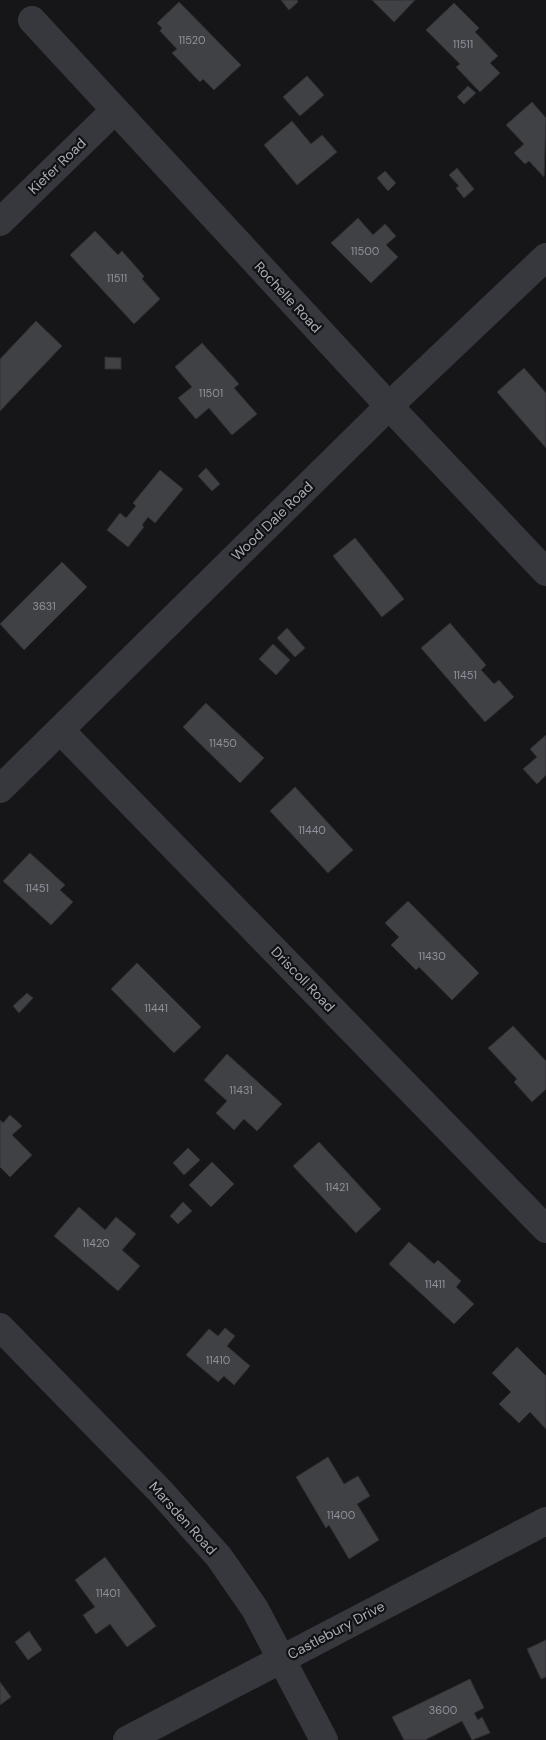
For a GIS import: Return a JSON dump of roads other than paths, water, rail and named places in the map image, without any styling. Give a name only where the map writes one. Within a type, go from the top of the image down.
[{"type":"street","name":"Rochelle Road","points":[[32,20],[389,406],[546,572]]},
{"type":"street","name":"Kiefer Road","points":[[0,222],[115,110]]},
{"type":"street","name":"Wood Dale Road","points":[[0,789],[389,406],[546,257]]},
{"type":"street","name":"Driscoll Road","points":[[60,730],[546,1229]]},
{"type":"street","name":"Marsden Road","points":[[0,1327],[161,1492],[219,1557],[254,1609],[324,1740]]},
{"type":"street","name":"Castlebury Drive","points":[[127,1740],[546,1521]]}]
